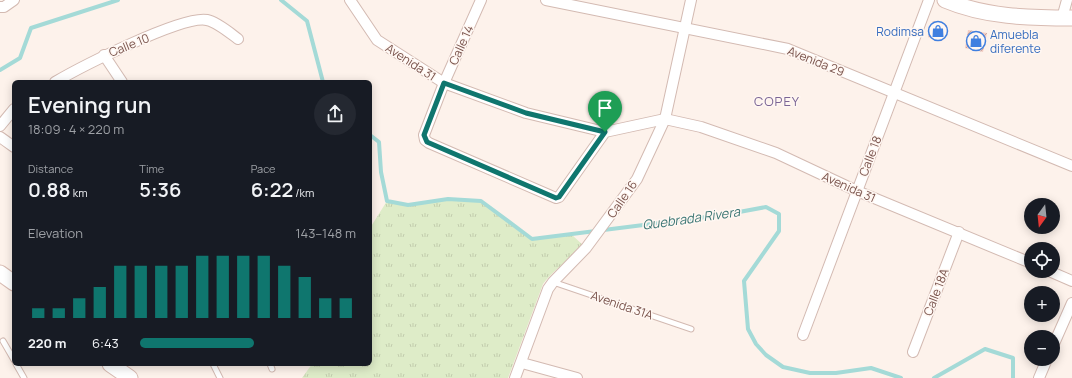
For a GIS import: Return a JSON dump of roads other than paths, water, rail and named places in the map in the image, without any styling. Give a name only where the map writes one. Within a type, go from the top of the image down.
[{"type":"main road","points":[[953,2],[1002,15],[1067,18]]},
{"type":"main road","points":[[0,272],[12,281]]},
{"type":"main road","points":[[113,366],[130,378]]},
{"type":"street","points":[[0,7],[4,7],[14,0]]},
{"type":"street","name":"Avenida 31","points":[[350,0],[377,40],[444,83],[526,113],[605,132]]},
{"type":"street","name":"Calle 14","points":[[481,0],[444,83],[424,135],[425,140],[556,198],[559,197],[605,132]]},
{"type":"street","name":"Avenida 29","points":[[546,0],[788,49],[1072,166]]},
{"type":"street","name":"Calle 16","points":[[515,378],[522,363],[548,289],[586,248],[637,179],[665,119],[691,0]]},
{"type":"street","name":"Calle 18","points":[[803,335],[895,94],[929,0]]},
{"type":"street","points":[[1067,0],[1067,18]]},
{"type":"street","name":"Calle 10","points":[[59,80],[104,55],[186,23],[207,20],[238,39]]},
{"type":"street","points":[[104,55],[121,80]]},
{"type":"street","points":[[0,126],[12,112]]},
{"type":"street","points":[[605,132],[665,119]]},
{"type":"street","name":"Avenida 31","points":[[665,119],[701,128],[776,154],[857,191],[1024,260]]},
{"type":"street","points":[[0,137],[12,146]]},
{"type":"street","name":"Calle 18A","points":[[913,352],[959,232]]},
{"type":"street","points":[[1060,276],[1072,281]]},
{"type":"street","points":[[1060,330],[1072,303]]},
{"type":"street","points":[[522,363],[577,378]]},
{"type":"street","points":[[1039,378],[1044,366]]},
{"type":"lane","name":"Avenida 31A","points":[[553,282],[691,329]]},
{"type":"lane","points":[[2,341],[12,357]]},
{"type":"lane","points":[[17,366],[24,378]]},
{"type":"lane","points":[[214,366],[220,378]]},
{"type":"waterway","name":"Quebrada Rivera","points":[[0,70],[20,58],[31,28],[118,0]]},
{"type":"waterway","name":"Quebrada Rivera","points":[[281,0],[307,21],[322,80]]},
{"type":"waterway","name":"Quebrada Rivera","points":[[372,137],[379,142],[381,172],[387,201],[408,205],[448,199],[481,201],[532,239],[723,215],[766,207],[779,214],[779,231],[744,281],[748,329],[756,344],[766,355],[783,367],[810,373],[836,373],[871,368],[901,378]]},
{"type":"waterway","name":"Quebrada Rivera","points":[[934,378],[985,349],[1013,358],[1013,378]]},
{"type":"place","name":"Rodimsa","points":[[938,31]]},
{"type":"place","name":"Amuebla diferente","points":[[976,41]]},
{"type":"district","name":"COPEY","points":[[777,101]]}]
